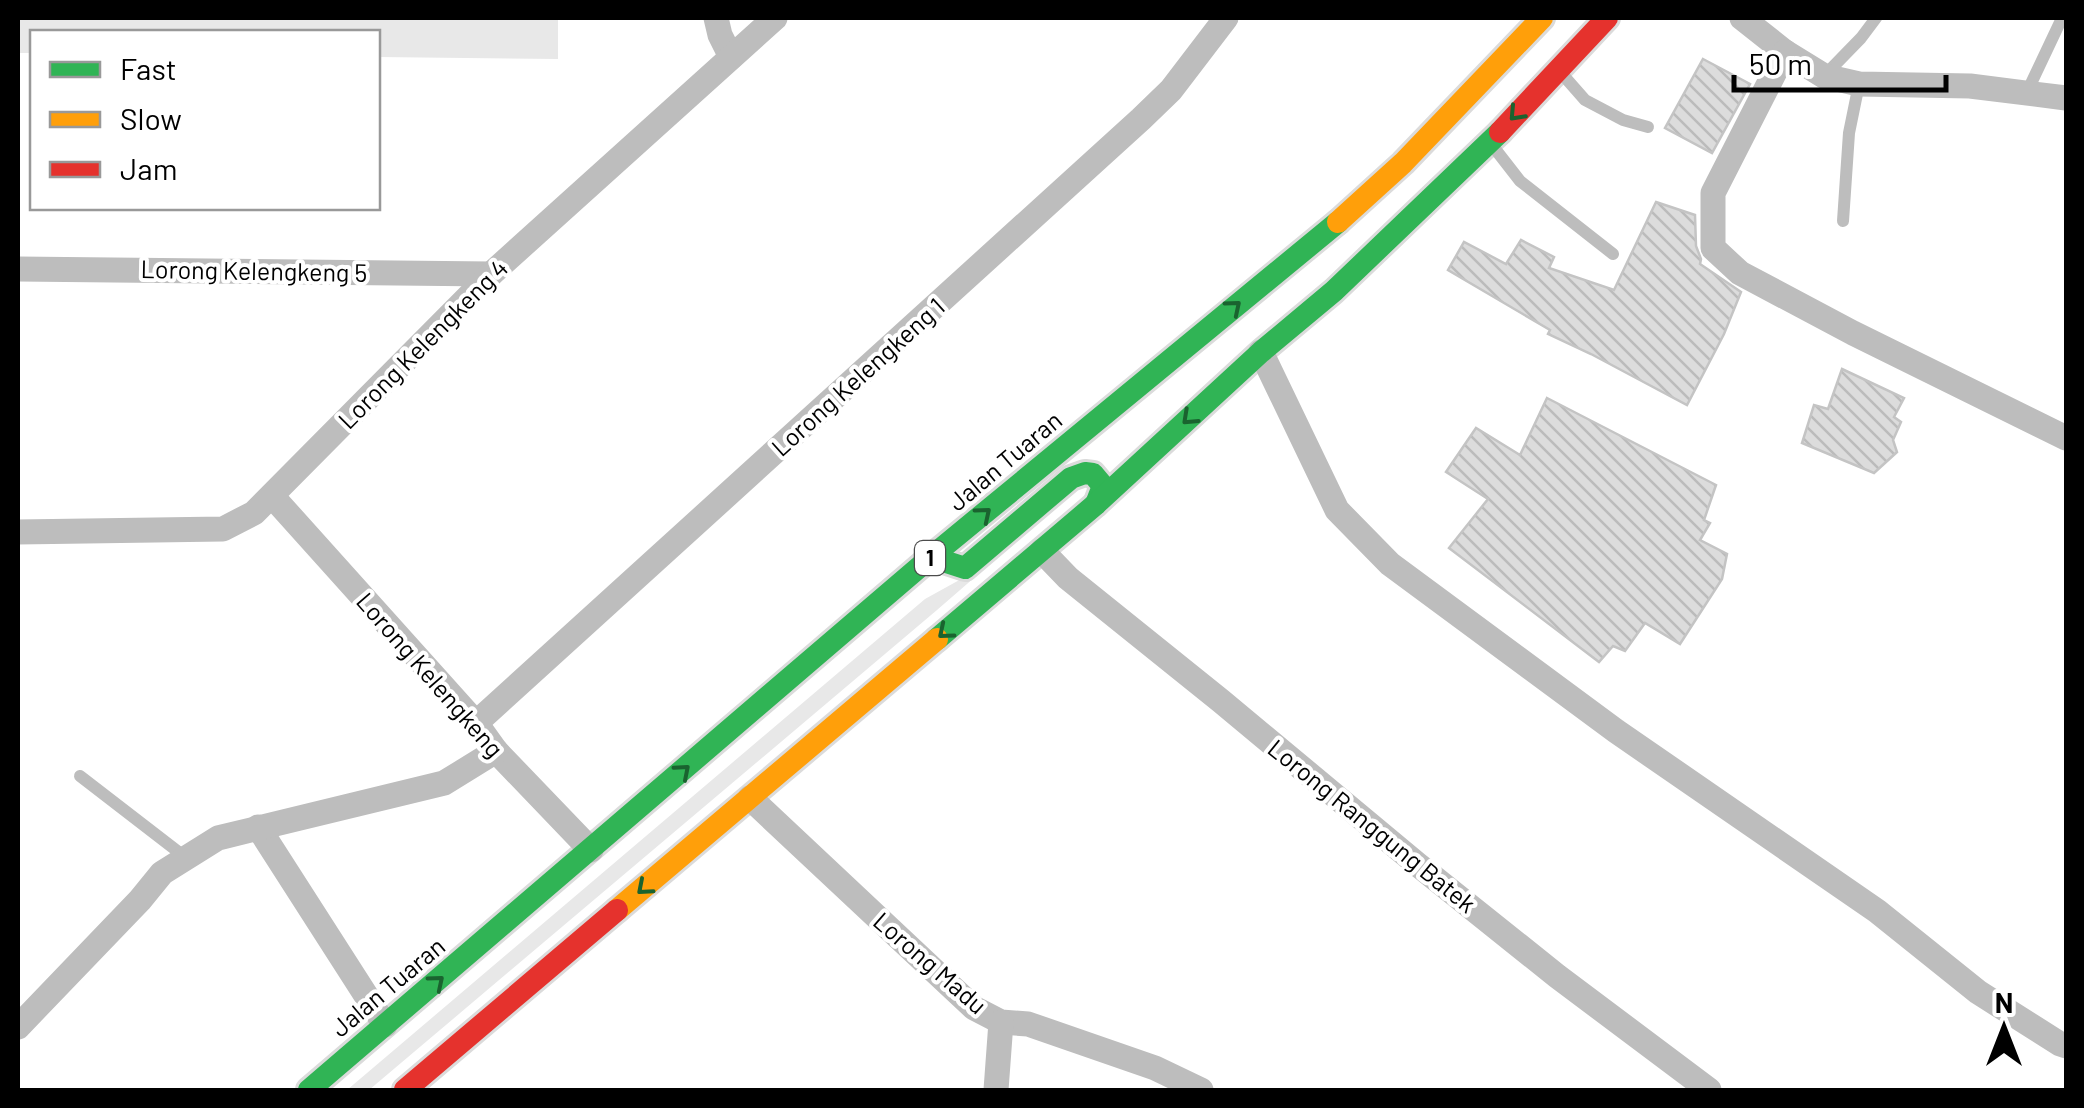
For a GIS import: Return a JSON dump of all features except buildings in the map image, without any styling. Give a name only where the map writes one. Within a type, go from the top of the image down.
[{"type":"main road","name":"Jalan Tuaran","points":[[309,1090],[931,558],[1361,202],[1542,18]]},
{"type":"main road","points":[[405,1090],[1096,504],[1490,143],[1607,18]]},
{"type":"main road","points":[[931,558],[965,568],[1081,473],[1091,472],[1104,486],[1096,504]]},
{"type":"street","points":[[716,18],[731,58]]},
{"type":"street","name":"Lorong Kelengkeng 4","points":[[18,532],[223,529],[254,514],[491,274],[775,18]]},
{"type":"street","name":"Lorong Kelengkeng 1","points":[[476,723],[1142,119],[1171,90],[1226,18]]},
{"type":"street","points":[[1742,18],[1824,76],[1859,84],[1970,86],[2066,98]]},
{"type":"street","points":[[1785,52],[1713,193],[1713,248],[1740,273],[2066,438]]},
{"type":"street","name":"Lorong Kelengkeng 5","points":[[18,269],[491,274]]},
{"type":"street","points":[[1261,352],[1337,510],[1390,564],[1616,731],[1877,911],[1978,992],[2066,1046]]},
{"type":"street","name":"Lorong Kelengkeng","points":[[272,496],[476,723],[496,751],[591,850]]},
{"type":"street","name":"Lorong Ranggung Batek","points":[[1042,551],[1068,578],[1433,877],[1556,976],[1709,1090]]},
{"type":"street","points":[[18,1028],[162,873],[185,857],[218,838],[444,783],[496,751]]},
{"type":"street","name":"Lorong Madu","points":[[750,798],[974,1008],[1001,1022],[1028,1024],[1155,1068],[1201,1090]]},
{"type":"street","points":[[258,828],[386,1026]]},
{"type":"street","points":[[996,1090],[1001,1022]]},
{"type":"lane","points":[[1824,76],[1876,18]]},
{"type":"lane","points":[[2027,92],[2062,18]]},
{"type":"lane","points":[[1558,70],[1585,100],[1623,120],[1648,127]]},
{"type":"lane","points":[[1843,221],[1849,133],[1859,84]]},
{"type":"lane","points":[[1490,143],[1520,181],[1613,254]]},
{"type":"lane","points":[[80,776],[185,857]]},
{"type":"shaded area","points":[[18,18],[558,18],[558,59],[380,57],[380,30],[30,30],[30,53],[18,53]]},
{"type":"shaded area","points":[[1072,493],[369,1090],[347,1090],[925,599],[963,578]]},
{"type":"traffic: fast","points":[[937,639],[1096,504],[1261,352],[1334,291],[1500,132]]},
{"type":"traffic: fast","points":[[309,1090],[931,557],[1338,222]]},
{"type":"traffic: fast","points":[[931,557],[965,568],[1071,478],[1085,473],[1093,474],[1103,486],[1096,504]]},
{"type":"traffic: slow","points":[[1338,222],[1403,163],[1542,18]]},
{"type":"traffic: slow","points":[[617,910],[937,639]]},
{"type":"traffic: jam","points":[[1500,132],[1607,18]]},
{"type":"traffic: jam","points":[[405,1090],[617,910]]}]
